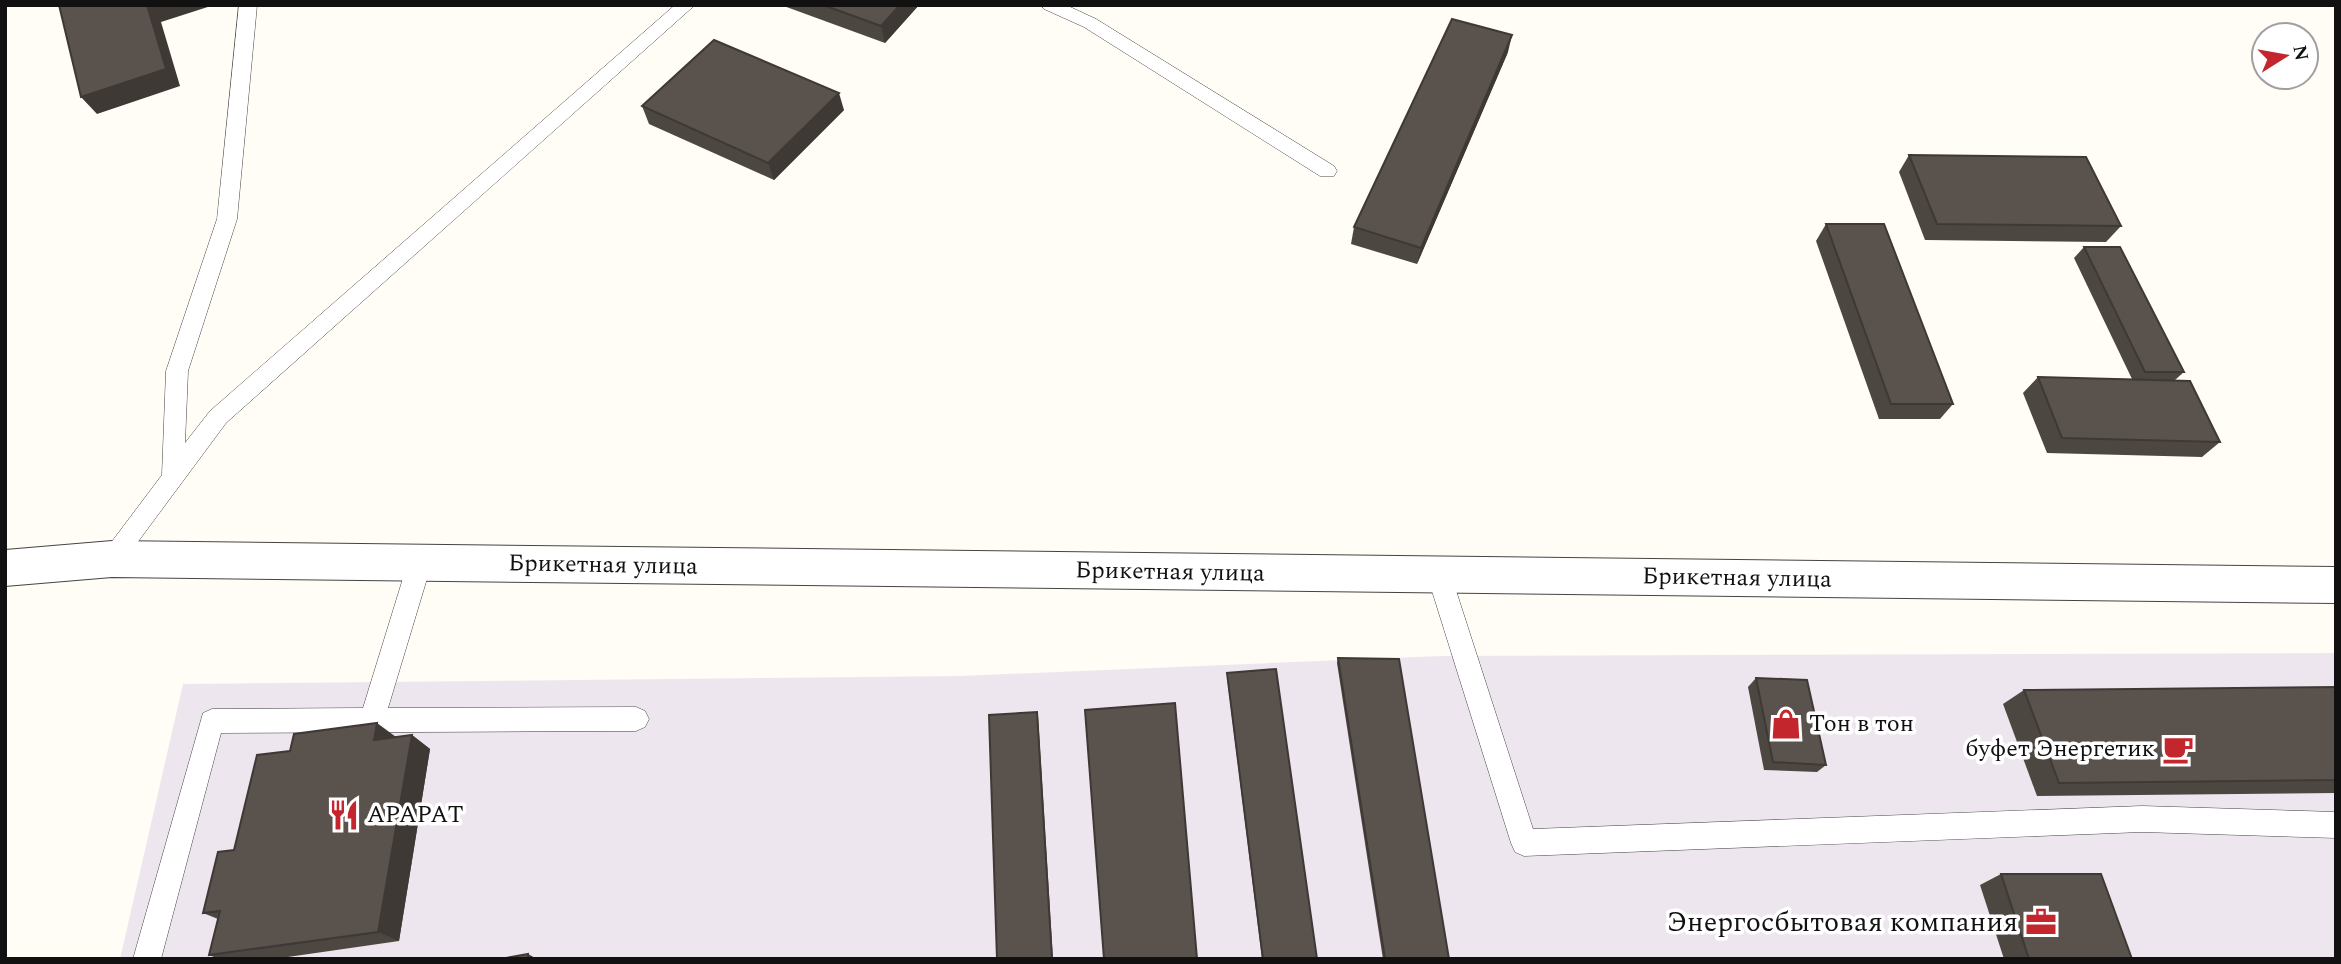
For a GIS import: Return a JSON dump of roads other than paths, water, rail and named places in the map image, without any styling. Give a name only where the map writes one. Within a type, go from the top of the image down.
[{"type":"street","name":"Брикетная улица","points":[[5,568],[112,559],[2335,586]]},
{"type":"lane","points":[[173,477],[177,371],[227,219],[248,5]]},
{"type":"lane","points":[[112,559],[218,417],[686,5]]},
{"type":"lane","points":[[1051,5],[1090,23],[1327,171]]},
{"type":"lane","points":[[372,720],[420,562]]},
{"type":"lane","points":[[1438,575],[1524,843],[2142,819],[2336,825]]},
{"type":"lane","points":[[147,959],[212,721],[636,719]]},
{"type":"place","name":"Тон в тон","points":[[1786,724]]},
{"type":"place","name":"буфет Энергетик","points":[[2178,749]]},
{"type":"place","name":"АРАРАТ","points":[[344,815]]},
{"type":"place","name":"Энергосбытовая компания","points":[[2041,922]]}]
